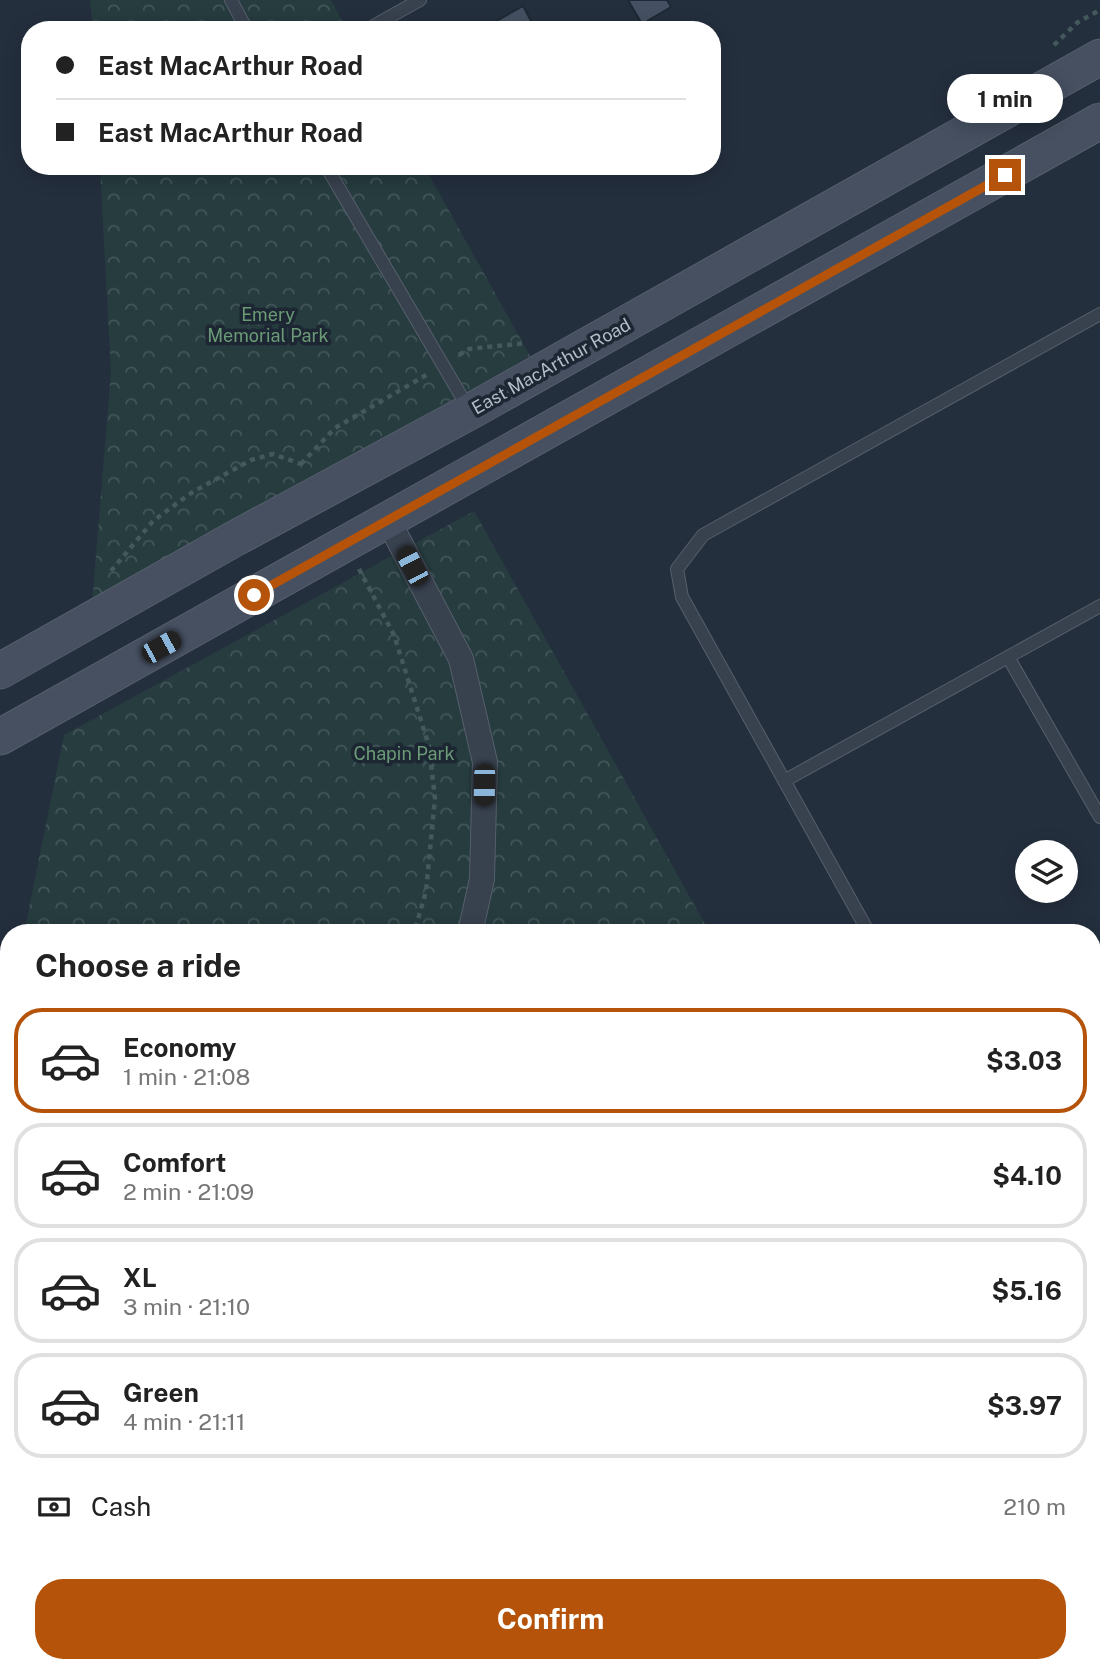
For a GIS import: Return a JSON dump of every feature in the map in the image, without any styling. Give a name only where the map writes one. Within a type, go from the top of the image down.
[{"type":"street","name":"East MacArthur Road","points":[[0,671],[471,411],[1100,57]]},
{"type":"street","points":[[0,737],[1100,121]]},
{"type":"street","points":[[388,520],[461,659],[485,762],[482,879],[472,924]]},
{"type":"lane","points":[[231,0],[242,21]]},
{"type":"lane","points":[[384,21],[420,0]]},
{"type":"lane","points":[[331,175],[471,411]]},
{"type":"lane","points":[[864,924],[682,597],[677,569],[703,535],[1100,314]]},
{"type":"lane","points":[[784,781],[1100,606]]},
{"type":"lane","points":[[1008,657],[1100,817]]},
{"type":"path","points":[[1045,53],[1078,22],[1100,10]]},
{"type":"path","points":[[301,464],[335,428],[469,349],[530,342]]},
{"type":"path","points":[[104,579],[153,521],[191,492],[250,460],[273,454],[301,464],[319,495]]},
{"type":"path","points":[[346,544],[394,635],[429,746],[435,798],[426,891],[417,924]]},
{"type":"green space","points":[[90,0],[331,0],[342,21],[92,21]]},
{"type":"green space","name":"Emery Memorial Park","points":[[100,175],[429,175],[530,356],[92,604],[111,372]]},
{"type":"green space","name":"Chapin Park","points":[[474,511],[705,924],[26,924],[64,735]]},
{"type":"building","points":[[628,0],[667,0],[671,7],[647,21],[640,21]]},
{"type":"building","points":[[523,6],[531,21],[496,21]]},
{"type":"route","points":[[254,595],[1005,175]]}]
